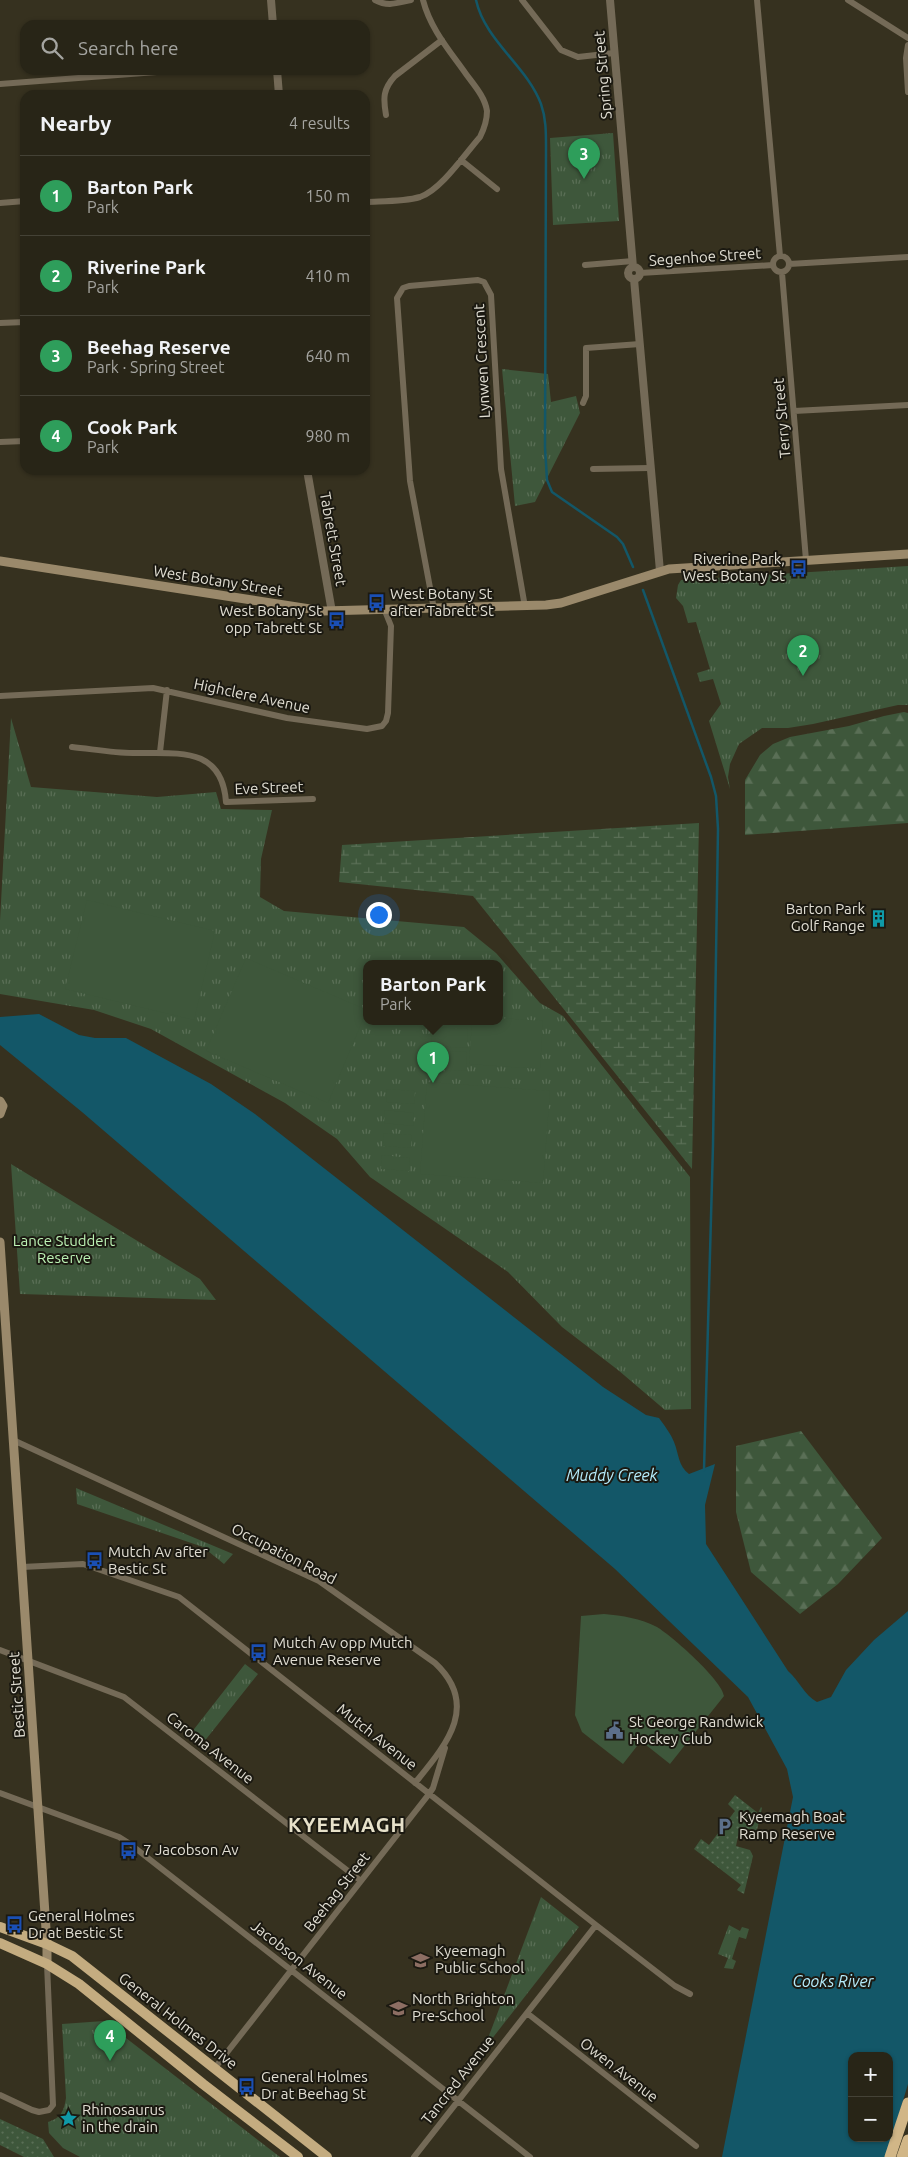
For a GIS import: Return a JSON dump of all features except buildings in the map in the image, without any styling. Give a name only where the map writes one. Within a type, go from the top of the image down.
[{"type":"highway","name":"General Holmes Drive","points":[[0,1926],[72,1956],[327,2157]]},
{"type":"highway","points":[[0,1943],[47,1964],[79,1984],[203,2084],[298,2157]]},
{"type":"highway","points":[[890,2157],[908,2103]]},
{"type":"highway","points":[[902,2157],[908,2140]]},
{"type":"main road","name":"West Botany Street","points":[[0,561],[332,612],[525,607],[561,602],[660,571],[690,566],[908,554]]},
{"type":"main road","points":[[0,1101],[3,1106],[0,1114]]},
{"type":"main road","name":"Bestic Street","points":[[0,1242],[4,1367],[13,1440],[47,1964]]},
{"type":"street","points":[[271,0],[273,20]]},
{"type":"street","points":[[375,0],[391,5],[411,0]]},
{"type":"street","points":[[370,202],[418,198],[427,194],[436,187],[480,137],[487,112],[479,92],[429,20],[423,0]]},
{"type":"street","points":[[522,0],[561,50],[578,56],[614,53]]},
{"type":"street","name":"Spring Street","points":[[610,0],[633,264],[628,270],[628,274],[637,276]]},
{"type":"street","points":[[757,0],[780,256]]},
{"type":"street","points":[[848,0],[908,38]]},
{"type":"street","points":[[386,115],[383,99],[384,90],[388,83],[442,40]]},
{"type":"street","points":[[908,46],[906,58],[908,92]]},
{"type":"street","points":[[0,84],[118,75]]},
{"type":"street","points":[[277,75],[279,90]]},
{"type":"street","points":[[460,160],[497,188]]},
{"type":"street","points":[[0,202],[20,201]]},
{"type":"street","points":[[780,256],[786,258],[790,264]]},
{"type":"street","points":[[780,256],[775,259],[773,265],[777,272],[787,271],[790,264]]},
{"type":"street","points":[[790,264],[908,256]]},
{"type":"street","points":[[585,265],[633,264]]},
{"type":"street","name":"Segenhoe Street","points":[[637,276],[773,265]]},
{"type":"street","name":"Terry Street","points":[[782,273],[806,560]]},
{"type":"street","points":[[637,276],[640,344],[660,571]]},
{"type":"street","name":"Lynwen Crescent","points":[[434,610],[410,481],[397,298],[403,288],[409,286],[478,280],[484,282],[491,295],[501,469],[525,607]]},
{"type":"street","points":[[0,323],[20,322]]},
{"type":"street","points":[[583,403],[586,396],[586,348],[640,344]]},
{"type":"street","points":[[794,411],[908,405]]},
{"type":"street","points":[[0,442],[20,440]]},
{"type":"street","points":[[593,469],[650,468]]},
{"type":"street","name":"Tabrett Street","points":[[308,475],[332,612]]},
{"type":"street","name":"Highclere Avenue","points":[[0,696],[153,688],[287,718],[340,726],[375,728],[382,726],[386,721],[391,626],[385,611]]},
{"type":"street","points":[[72,747],[132,753],[160,752],[167,690]]},
{"type":"street","name":"Eve Street","points":[[160,752],[198,756],[218,772],[225,787],[226,802],[313,799]]},
{"type":"street","name":"Occupation Road","points":[[13,1440],[319,1582],[430,1658],[445,1673],[455,1694],[456,1714],[446,1745],[415,1783]]},
{"type":"street","name":"Mutch Avenue","points":[[22,1567],[83,1564],[179,1597],[596,1925],[676,1986],[690,1994]]},
{"type":"street","name":"Caroma Avenue","points":[[0,1650],[124,1697],[361,1881]]},
{"type":"street","name":"Beehag Street","points":[[214,2069],[430,1794],[446,1745]]},
{"type":"street","name":"Jacobson Avenue","points":[[0,1794],[130,1844],[530,2157]]},
{"type":"street","name":"Tancred Avenue","points":[[414,2157],[596,1925]]},
{"type":"street","name":"Bestic Street","points":[[0,2094],[32,2110],[45,2112],[52,2108],[54,2102],[47,1964]]},
{"type":"street","name":"Owen Avenue","points":[[527,2013],[696,2146]]},
{"type":"green space","points":[[613,133],[619,221],[553,225],[550,138]]},
{"type":"green space","points":[[502,369],[548,374],[551,402],[576,396],[580,413],[535,502],[515,506]]},
{"type":"green space","points":[[908,566],[908,705],[898,705],[788,728],[762,728],[739,744],[730,764],[728,777],[730,789],[709,721],[721,704],[713,679],[700,682],[697,673],[710,669],[696,622],[688,623],[683,606],[676,598],[678,585],[681,580]]},
{"type":"green space","points":[[904,712],[908,713],[908,823],[745,835],[745,780],[760,755],[773,744],[790,737],[849,726]]},
{"type":"green space","points":[[11,718],[31,787],[157,797],[216,792],[221,809],[272,810],[261,859],[260,897],[284,911],[464,927],[502,960],[363,960],[363,1025],[503,1025],[503,961],[540,1003],[563,1016],[690,1177],[691,1409],[665,1410],[618,1370],[562,1327],[508,1272],[370,1177],[337,1139],[285,1103],[151,1029],[94,1010],[0,994],[0,921]]},
{"type":"green space","points":[[699,823],[692,1169],[473,896],[339,882],[342,845]]},
{"type":"green space","points":[[87,900],[215,931],[194,1020],[65,989]]},
{"type":"green space","points":[[246,958],[363,1008],[363,1020],[328,1103],[206,1051]]},
{"type":"green space","points":[[503,1018],[543,1021],[540,1069],[469,1064],[472,1025],[503,1025]]},
{"type":"green space","points":[[432,1027],[468,1029],[467,1048],[431,1046]]},
{"type":"green space","points":[[431,1050],[467,1052],[466,1071],[430,1069]]},
{"type":"green space","points":[[427,1082],[550,1091],[543,1183],[420,1174]]},
{"type":"green space","points":[[387,1089],[415,1091],[414,1104],[386,1102]]},
{"type":"green space","points":[[385,1110],[414,1113],[413,1126],[384,1123]]},
{"type":"green space","points":[[384,1133],[412,1135],[411,1148],[383,1146]]},
{"type":"green space","points":[[382,1155],[410,1158],[409,1171],[381,1169]]},
{"type":"green space","name":"Lance Studdert Reserve","points":[[11,1164],[200,1279],[216,1300],[20,1294]]},
{"type":"green space","points":[[801,1431],[882,1538],[838,1584],[800,1614],[751,1572],[736,1512],[736,1446]]},
{"type":"green space","points":[[76,1488],[233,1554],[224,1564],[203,1547],[77,1504]]},
{"type":"green space","points":[[604,1614],[638,1619],[657,1627],[674,1639],[695,1659],[721,1689],[724,1696],[670,1764],[641,1741],[623,1764],[582,1732],[575,1715],[581,1616]]},
{"type":"green space","points":[[245,1664],[258,1674],[203,1743],[191,1733]]},
{"type":"green space","points":[[735,1795],[758,1813],[762,1808],[757,1830],[740,1827],[736,1846],[750,1850],[753,1856],[744,1894],[737,1890],[741,1885],[694,1849],[701,1839],[709,1845],[735,1811],[728,1804]]},
{"type":"green space","points":[[541,1897],[579,1927],[484,2049]]},
{"type":"green space","points":[[729,1925],[740,1931],[742,1927],[749,1929],[746,1939],[739,1937],[732,1959],[736,1961],[733,1969],[724,1968],[728,1958],[718,1954]]},
{"type":"green space","points":[[104,2021],[280,2157],[80,2157],[63,2148],[49,2133],[48,2122],[61,2113],[66,2098],[62,2024]]},
{"type":"green space","points":[[0,2119],[43,2139],[54,2157],[24,2157],[0,2145]]},
{"type":"water","name":"Muddy Creek","points":[[39,1014],[79,1035],[95,1038],[126,1038],[211,1084],[255,1114],[603,1387],[646,1415],[659,1418],[673,1439],[679,1460],[685,1471],[689,1474],[715,1464],[705,1505],[706,1544],[788,1671],[812,1699],[817,1702],[831,1697],[846,1670],[874,1640],[908,1611],[908,2084],[893,2134],[893,2052],[848,2052],[848,2142],[891,2142],[886,2157],[722,2157],[793,1797],[787,1769],[748,1697],[615,1569],[82,1112],[0,1045],[0,1017]]},
{"type":"waterway","points":[[476,0],[488,28],[535,90],[543,109],[545,120],[545,447],[547,480],[552,492],[617,537],[623,544],[633,567]]},
{"type":"waterway","points":[[643,590],[711,777],[716,796],[718,829],[713,1145],[704,1470]]},
{"type":"place","name":"Beehag Reserve","points":[[584,179]]},
{"type":"place","name":"Riverine Park, West Botany St","points":[[799,568]]},
{"type":"place","name":"West Botany St after Tabrett St","points":[[376,603]]},
{"type":"place","name":"West Botany St opp Tabrett St","points":[[336,620]]},
{"type":"place","name":"Riverine Park","points":[[803,676]]},
{"type":"place","name":"Barton Park Golf Range","points":[[879,918]]},
{"type":"place","name":"Barton Park","points":[[433,1083]]},
{"type":"place","name":"Mutch Av after Bestic St","points":[[94,1561]]},
{"type":"place","name":"Mutch Av opp Mutch Avenue Reserve","points":[[259,1652]]},
{"type":"place","name":"St George Randwick Hockey Club","points":[[615,1731]]},
{"type":"place","name":"Kyeemagh Boat Ramp Reserve","points":[[725,1826]]},
{"type":"place","name":"7 Jacobson Av","points":[[129,1850]]},
{"type":"place","name":"General Holmes Dr at Bestic St","points":[[14,1925]]},
{"type":"place","name":"Kyeemagh Public School","points":[[421,1960]]},
{"type":"place","name":"North Brighton Pre-School","points":[[398,2008]]},
{"type":"place","name":"Cook Park","points":[[110,2061]]},
{"type":"place","name":"General Holmes Dr at Beehag St","points":[[247,2086]]},
{"type":"place","name":"Rhinosaurus in the drain","points":[[68,2119]]},
{"type":"district","name":"KYEEMAGH","points":[[347,1825]]},
{"type":"water label","name":"Cooks River","points":[[833,1981]]}]
